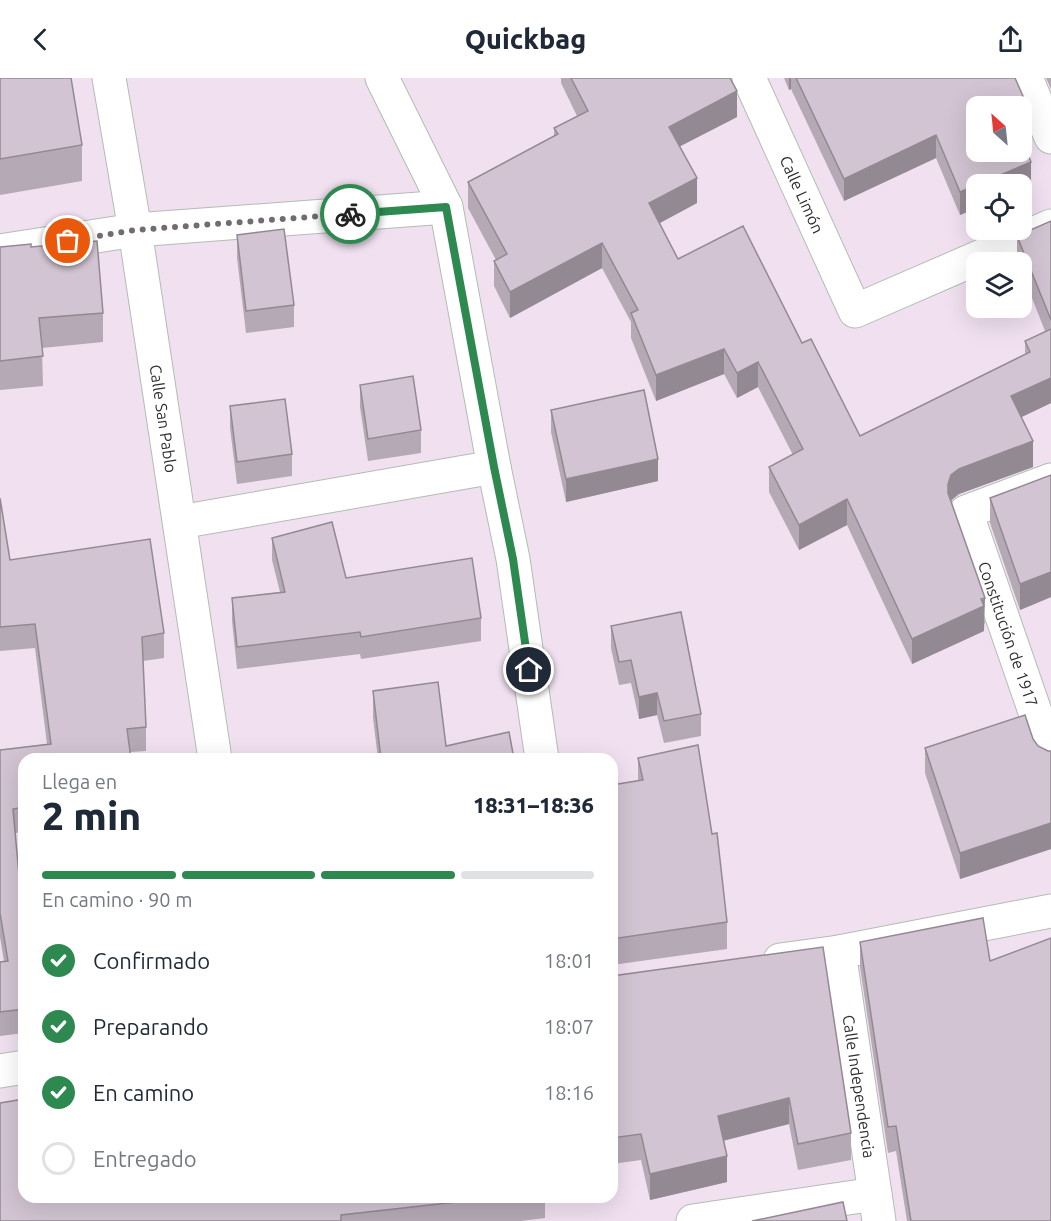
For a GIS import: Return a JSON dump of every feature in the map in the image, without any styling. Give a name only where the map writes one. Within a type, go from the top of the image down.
[{"type":"street","name":"Calle San Pablo","points":[[109,78],[135,230],[214,753]]},
{"type":"street","points":[[382,78],[446,207],[513,559],[541,753]]},
{"type":"street","name":"Calle Limón","points":[[748,78],[855,311],[1051,226]]},
{"type":"street","points":[[1026,78],[1051,137]]},
{"type":"street","points":[[0,251],[135,230],[446,207]]},
{"type":"street","points":[[180,522],[494,467]]},
{"type":"street","name":"Constitución de 1917","points":[[1051,480],[966,512],[1051,758]]},
{"type":"street","points":[[748,964],[839,952],[1051,911]]},
{"type":"street","name":"Calle Independencia","points":[[839,952],[877,1207]]},
{"type":"street","points":[[0,1071],[18,1068]]},
{"type":"street","points":[[693,1221],[877,1207]]},
{"type":"building","points":[[0,78],[71,78],[82,145],[0,159]]},
{"type":"building","points":[[571,78],[730,78],[737,91],[669,127],[697,178],[649,203],[678,259],[743,226],[802,343],[811,339],[860,436],[1030,352],[1025,341],[1051,329],[1051,378],[1011,396],[1033,441],[959,469],[951,475],[948,484],[948,493],[985,598],[981,599],[984,606],[912,639],[847,499],[799,525],[769,467],[803,449],[758,362],[737,373],[724,349],[656,375],[631,313],[638,310],[602,243],[510,292],[494,261],[507,254],[468,182],[558,134],[554,128],[588,111]]},
{"type":"building","points":[[796,78],[1015,78],[1023,96],[966,96],[966,162],[1031,162],[1003,174],[966,174],[966,189],[960,192],[936,135],[844,179]]},
{"type":"building","points":[[1051,221],[1051,320],[1032,273],[1032,252],[1023,252],[1019,240],[1032,240],[1032,229]]},
{"type":"building","points":[[284,229],[294,305],[246,311],[237,235]]},
{"type":"building","points":[[97,241],[103,313],[39,318],[43,356],[0,361],[0,247],[31,244],[31,247]]},
{"type":"building","points":[[413,376],[421,430],[368,439],[360,385]]},
{"type":"building","points":[[644,390],[658,459],[566,479],[551,410]]},
{"type":"building","points":[[285,399],[292,454],[237,462],[230,406]]},
{"type":"building","points":[[1051,475],[1051,572],[1020,584],[990,498]]},
{"type":"building","points":[[0,498],[10,560],[150,539],[164,633],[142,637],[146,727],[127,729],[130,753],[18,753],[18,808],[13,809],[18,864],[18,1010],[0,1012],[0,962],[8,961],[0,913],[0,750],[51,744],[35,624],[0,627]]},
{"type":"building","points":[[332,522],[346,578],[472,558],[481,618],[361,637],[360,632],[237,647],[232,598],[285,592],[272,538]]},
{"type":"building","points":[[681,612],[701,714],[664,721],[657,693],[639,697],[631,660],[619,662],[611,626]]},
{"type":"building","points":[[438,682],[446,746],[509,732],[513,753],[380,753],[373,691]]},
{"type":"building","points":[[1025,715],[1033,739],[1038,746],[1051,751],[1051,823],[960,853],[925,748]]},
{"type":"building","points":[[698,745],[712,834],[717,833],[727,922],[618,938],[618,784],[643,780],[638,758]]},
{"type":"building","points":[[983,918],[990,961],[1051,938],[1051,1221],[911,1221],[896,1126],[888,1127],[860,942]]},
{"type":"building","points":[[823,947],[851,1133],[798,1144],[789,1098],[718,1116],[727,1156],[650,1174],[641,1134],[618,1137],[618,975]]},
{"type":"building","points":[[18,1100],[18,1203],[448,1203],[341,1215],[341,1221],[0,1221],[0,1103]]},
{"type":"building","points":[[843,1202],[847,1221],[752,1221]]},
{"type":"way so far","points":[[68,241],[135,230],[350,214]]},
{"type":"route","points":[[350,214],[446,207],[513,559],[529,670]]}]
